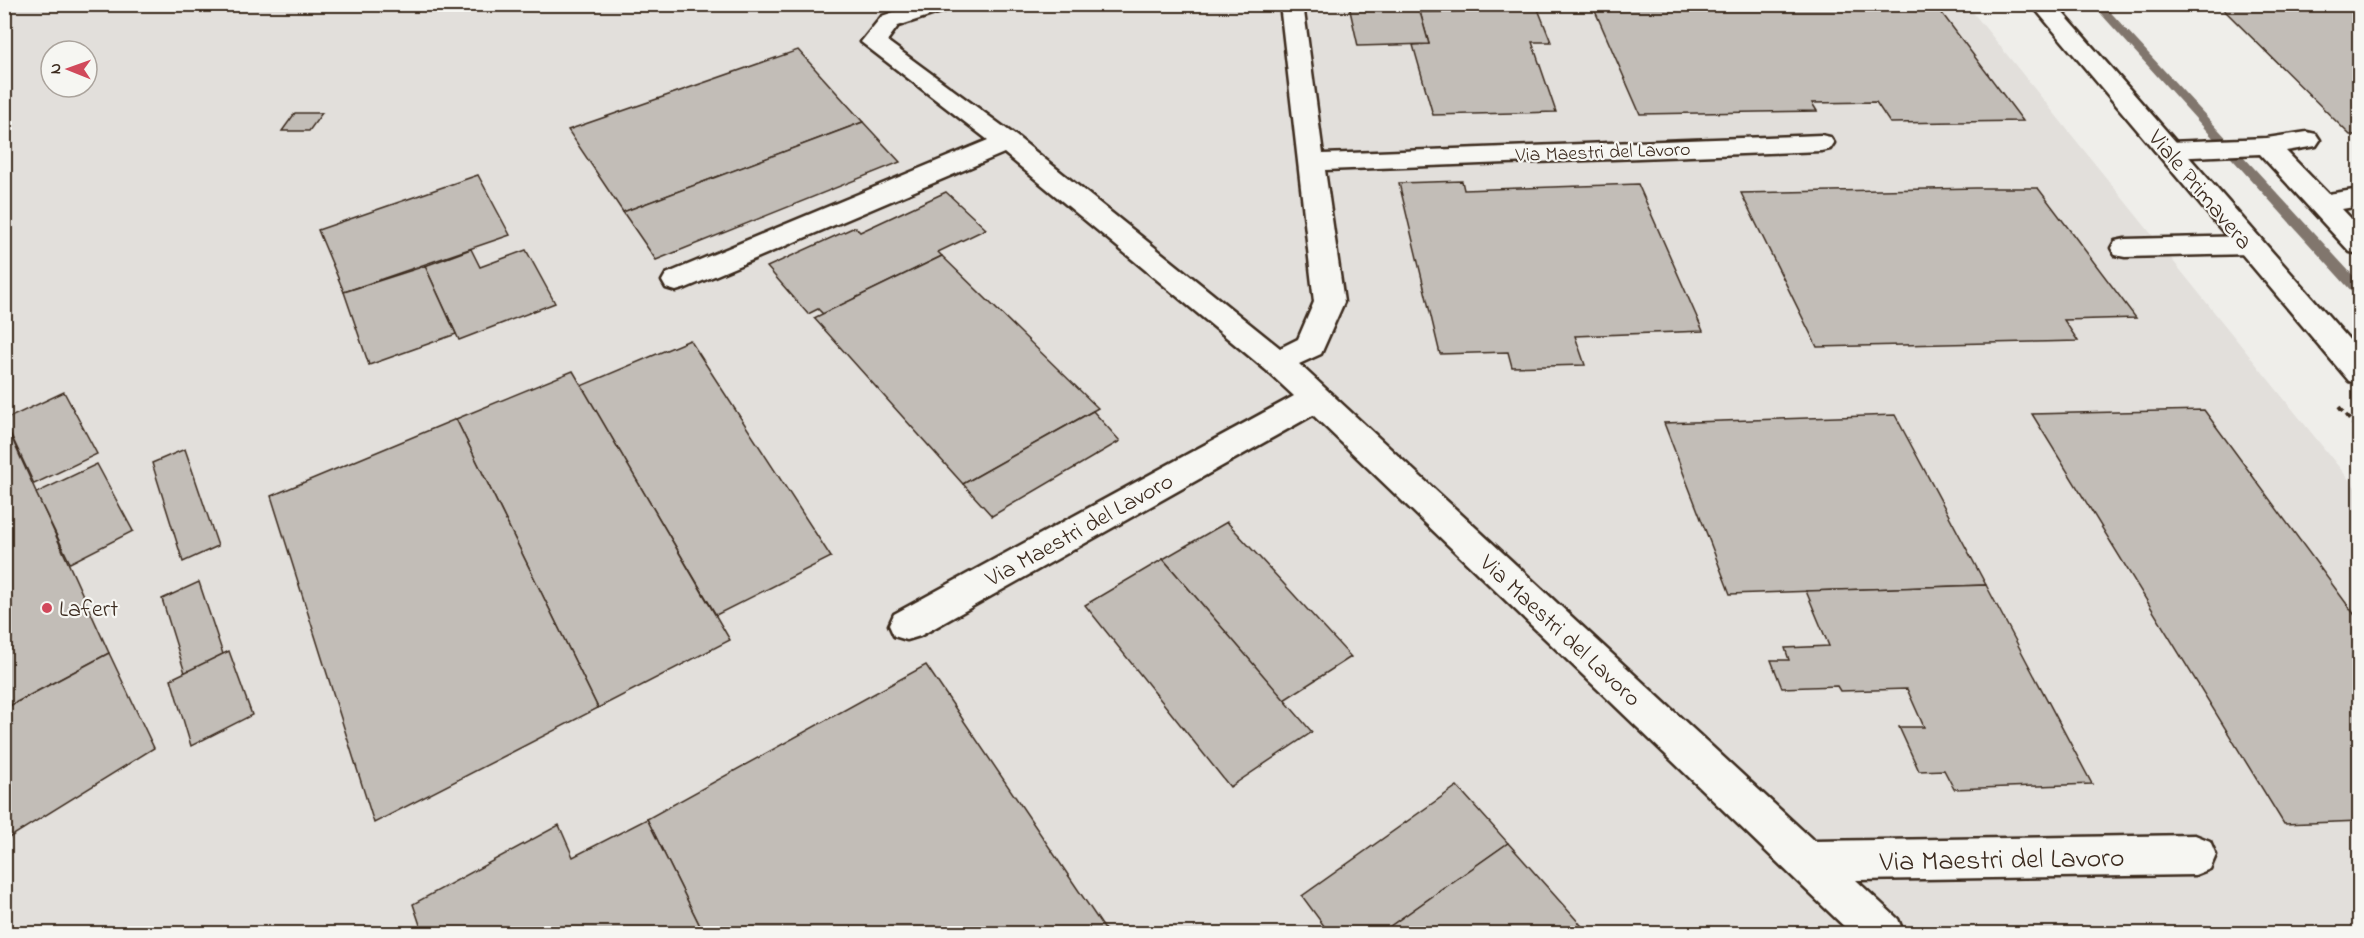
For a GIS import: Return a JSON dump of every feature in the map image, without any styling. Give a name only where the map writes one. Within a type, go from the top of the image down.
[{"type":"street","name":"Via Maestri del Lavoro","points":[[942,4],[890,21],[873,42],[1007,142],[1277,362],[1883,933]]},
{"type":"street","points":[[1277,362],[1310,346],[1329,302],[1313,162],[1291,4]]},
{"type":"street","name":"Viale Primavera","points":[[2042,4],[2360,373]]},
{"type":"street","points":[[2169,150],[2257,147],[2307,140]]},
{"type":"street","points":[[676,281],[1007,142]]},
{"type":"street","name":"Via Maestri del Lavoro","points":[[1313,162],[1821,143]]},
{"type":"street","points":[[2257,147],[2321,204],[2360,245]]},
{"type":"street","points":[[2321,204],[2360,197]]},
{"type":"street","points":[[2125,248],[2250,245]]},
{"type":"street","name":"Via Maestri del Lavoro","points":[[907,626],[1315,399]]},
{"type":"street","name":"Via Maestri del Lavoro","points":[[1808,861],[2195,855]]},
{"type":"shaded area","points":[[5,5],[1967,5],[2359,492],[2359,933],[5,934]]},
{"type":"building","points":[[1472,4],[1536,4],[1551,42],[1532,42],[1556,112],[1433,115],[1413,45],[1429,44],[1420,12],[1474,11]]},
{"type":"building","points":[[1472,4],[1474,11],[1420,12],[1429,44],[1358,46],[1349,6]]},
{"type":"building","points":[[1592,4],[1935,4],[2023,121],[1890,123],[1876,102],[1812,103],[1817,111],[1640,114]]},
{"type":"building","points":[[2218,4],[2360,4],[2360,135],[2350,135]]},
{"type":"building","points":[[798,50],[863,122],[623,212],[568,130]]},
{"type":"building","points":[[295,113],[322,113],[309,131],[282,131]]},
{"type":"building","points":[[863,122],[900,162],[656,260],[623,212]]},
{"type":"building","points":[[478,175],[510,235],[344,292],[318,230]]},
{"type":"building","points":[[1462,181],[1464,190],[1638,184],[1703,331],[1575,336],[1585,365],[1512,367],[1508,352],[1440,354],[1399,183]]},
{"type":"building","points":[[2038,188],[2136,318],[2064,320],[2078,341],[1817,347],[1741,193]]},
{"type":"building","points":[[946,192],[986,229],[938,252],[942,256],[823,314],[818,309],[808,314],[767,267],[855,227],[860,232]]},
{"type":"building","points":[[471,249],[480,267],[526,250],[555,303],[459,340],[425,266]]},
{"type":"building","points":[[942,256],[1098,408],[963,484],[814,318]]},
{"type":"building","points":[[425,266],[456,334],[369,365],[344,292]]},
{"type":"building","points":[[690,340],[831,557],[716,615],[581,386]]},
{"type":"building","points":[[573,371],[730,640],[598,708],[456,419]]},
{"type":"building","points":[[64,392],[97,454],[34,484],[4,420]]},
{"type":"building","points":[[2204,410],[2360,622],[2360,821],[2284,824],[2032,414]]},
{"type":"building","points":[[1093,411],[1120,441],[992,516],[963,484]]},
{"type":"building","points":[[1895,415],[1986,585],[1730,594],[1664,423]]},
{"type":"building","points":[[456,419],[598,708],[374,823],[271,496]]},
{"type":"building","name":"Lafert","points":[[4,421],[109,653],[4,709]]},
{"type":"building","points":[[185,449],[218,546],[183,562],[152,463]]},
{"type":"building","points":[[97,464],[133,531],[70,563],[36,493]]},
{"type":"building","points":[[1227,522],[1351,657],[1284,700],[1163,559]]},
{"type":"building","points":[[1163,559],[1312,732],[1230,787],[1085,605]]},
{"type":"building","points":[[199,582],[223,654],[185,673],[162,599]]},
{"type":"building","points":[[1986,585],[2092,784],[1954,789],[1944,770],[1919,771],[1899,727],[1924,727],[1907,689],[1840,691],[1837,686],[1782,688],[1771,660],[1789,660],[1785,648],[1829,646],[1806,591]]},
{"type":"building","points":[[229,651],[252,715],[191,746],[171,679]]},
{"type":"building","points":[[109,653],[154,748],[4,841],[4,709]]},
{"type":"building","points":[[926,665],[1108,934],[704,934],[647,819]]},
{"type":"building","points":[[1457,786],[1508,843],[1379,934],[1330,934],[1302,896]]},
{"type":"building","points":[[647,819],[704,934],[423,934],[413,904],[559,825],[573,857]]},
{"type":"building","points":[[1508,843],[1589,934],[1379,934]]},
{"type":"waterway","points":[[2097,4],[2360,292]]},
{"type":"place","name":"Lafert","points":[[47,608]]}]
